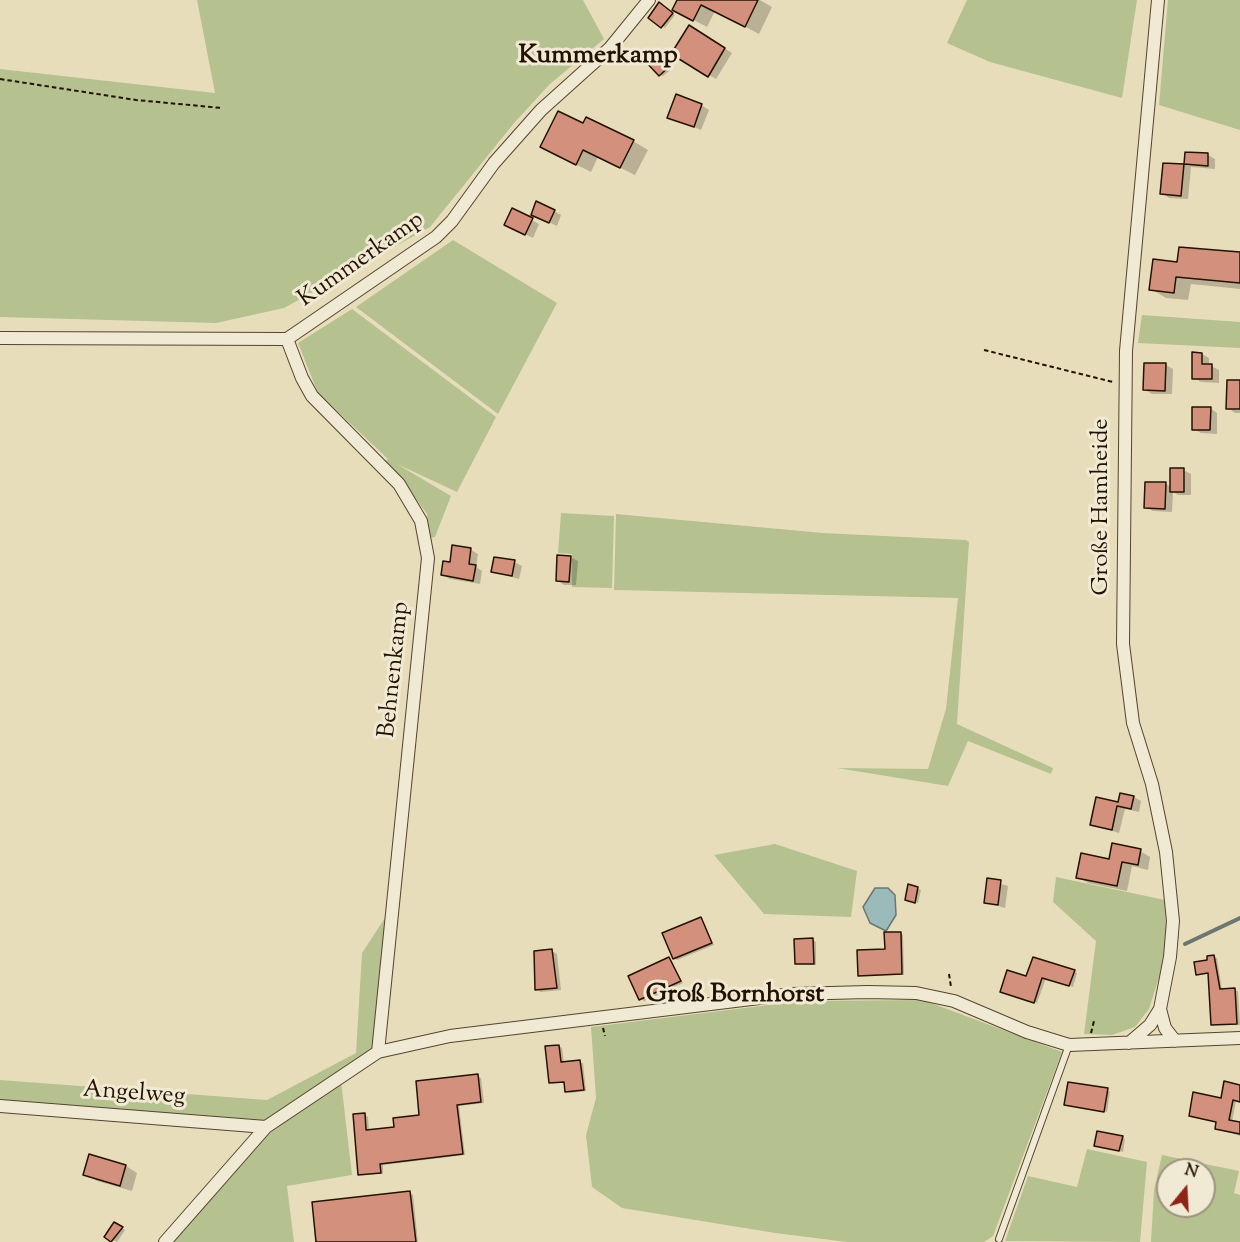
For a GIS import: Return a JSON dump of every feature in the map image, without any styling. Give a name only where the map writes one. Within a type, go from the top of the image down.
[{"type":"street","name":"Kummerkamp","points":[[0,338],[287,339],[436,237],[452,221],[494,163],[541,110],[610,48],[649,0]]},
{"type":"street","name":"Große Hamheide","points":[[1128,1043],[1141,1034],[1160,1009],[1170,957],[1173,921],[1167,852],[1152,784],[1133,723],[1123,644],[1125,384],[1135,242],[1158,0]]},
{"type":"street","name":"Behnenkamp","points":[[287,339],[302,378],[312,396],[399,484],[421,521],[428,558],[378,1052]]},
{"type":"street","points":[[165,1242],[266,1126],[378,1052],[450,1036],[792,994],[868,992],[916,993],[954,1001],[1027,1032],[1070,1045],[1240,1038]]},
{"type":"street","points":[[1160,1009],[1165,1028],[1175,1041]]},
{"type":"street","name":"Angelweg","points":[[0,1106],[266,1126]]},
{"type":"lane","points":[[999,1239],[1070,1045]]},
{"type":"path","points":[[0,80],[136,100],[222,108]]},
{"type":"path","points":[[984,350],[1125,384]]},
{"type":"green space","points":[[197,0],[583,0],[604,39],[550,84],[515,122],[430,227],[284,308],[216,323],[0,317],[0,69],[215,93]]},
{"type":"green space","points":[[967,0],[1137,0],[1122,98],[990,62],[947,43]]},
{"type":"green space","points":[[1168,0],[1240,0],[1240,130],[1159,105]]},
{"type":"green space","points":[[453,240],[557,303],[498,414],[356,307]]},
{"type":"green space","points":[[352,309],[496,417],[457,492],[397,464],[451,496],[435,537],[430,538],[427,514],[404,483],[383,463],[388,459],[318,393],[298,343]]},
{"type":"green space","points":[[1142,315],[1240,322],[1240,348],[1138,343]]},
{"type":"green space","points":[[561,513],[614,516],[612,588],[572,587],[572,554],[558,553]]},
{"type":"green space","points":[[616,514],[823,533],[966,540],[969,542],[957,724],[1053,768],[1051,774],[968,741],[948,786],[837,768],[928,769],[946,709],[958,598],[614,590]]},
{"type":"green space","points":[[775,844],[857,871],[851,917],[764,914],[714,855]]},
{"type":"green space","points":[[1056,877],[1165,900],[1167,952],[1149,1009],[1135,1027],[1112,1035],[1084,1034],[1096,941],[1053,902]]},
{"type":"green space","points":[[385,918],[375,1050],[266,1122],[0,1102],[0,1080],[267,1100],[356,1053],[362,953]]},
{"type":"green space","points":[[923,1000],[1062,1052],[993,1236],[984,1242],[847,1242],[775,1233],[622,1208],[592,1187],[586,1135],[596,1098],[591,1027],[801,1001]]},
{"type":"green space","points":[[341,1081],[352,1175],[287,1186],[294,1242],[173,1242],[270,1128]]},
{"type":"green space","points":[[1087,1149],[1147,1162],[1140,1242],[1005,1241],[1028,1176],[1077,1187]]},
{"type":"green space","points":[[1162,1155],[1176,1158],[1161,1158]]},
{"type":"green space","points":[[1216,1166],[1239,1171],[1234,1193],[1240,1195],[1240,1242],[1151,1242],[1156,1181],[1156,1218],[1216,1218]]},
{"type":"water","points":[[875,888],[888,888],[895,895],[896,915],[886,931],[870,923],[863,907]]},
{"type":"building","points":[[677,0],[758,0],[745,27],[701,5],[693,21],[672,10]]},
{"type":"building","points":[[659,2],[673,13],[661,28],[648,18]]},
{"type":"building","points":[[689,25],[725,48],[708,77],[671,54]]},
{"type":"building","points":[[656,49],[671,65],[659,76],[644,60]]},
{"type":"building","points":[[676,94],[702,104],[694,127],[667,118]]},
{"type":"building","points":[[558,111],[583,123],[586,117],[634,140],[620,168],[583,150],[576,165],[540,147]]},
{"type":"building","points":[[1185,152],[1208,153],[1208,166],[1184,164]]},
{"type":"building","points":[[1163,163],[1184,164],[1181,196],[1160,194]]},
{"type":"building","points":[[536,201],[555,210],[549,223],[531,215]]},
{"type":"building","points":[[512,208],[533,218],[525,235],[504,225]]},
{"type":"building","points":[[1179,247],[1240,252],[1240,283],[1176,277],[1174,293],[1149,290],[1153,259],[1177,262]]},
{"type":"building","points":[[1192,352],[1202,353],[1202,364],[1212,364],[1212,379],[1192,379]]},
{"type":"building","points":[[1144,363],[1166,363],[1165,391],[1143,390]]},
{"type":"building","points":[[1227,380],[1240,380],[1240,409],[1226,409]]},
{"type":"building","points":[[1192,407],[1211,407],[1210,430],[1192,430]]},
{"type":"building","points":[[1170,468],[1184,468],[1184,492],[1170,492]]},
{"type":"building","points":[[1145,482],[1166,482],[1165,509],[1144,508]]},
{"type":"building","points":[[452,545],[471,548],[469,564],[476,565],[473,581],[441,575],[443,561],[450,562]]},
{"type":"building","points":[[557,555],[571,556],[569,582],[556,581]]},
{"type":"building","points":[[494,557],[515,560],[512,576],[491,572]]},
{"type":"building","points":[[1120,793],[1134,796],[1131,809],[1117,806],[1112,830],[1090,825],[1096,797],[1118,802]]},
{"type":"building","points":[[1112,843],[1141,849],[1138,865],[1122,862],[1117,886],[1076,878],[1081,853],[1109,859]]},
{"type":"building","points":[[987,878],[1001,880],[998,905],[984,903]]},
{"type":"building","points":[[908,884],[918,887],[915,903],[905,900]]},
{"type":"building","points":[[701,917],[712,943],[673,959],[662,933]]},
{"type":"building","points":[[884,932],[901,932],[902,974],[858,976],[857,950],[885,949]]},
{"type":"building","points":[[813,938],[814,964],[795,964],[794,939]]},
{"type":"building","points":[[552,949],[557,988],[535,990],[534,951]]},
{"type":"building","points":[[1214,955],[1220,989],[1235,988],[1237,1024],[1211,1025],[1208,973],[1196,975],[1194,962],[1207,960],[1207,956]]},
{"type":"building","points":[[669,957],[681,981],[639,1000],[628,976]]},
{"type":"building","points":[[1033,957],[1075,970],[1069,986],[1042,978],[1034,1003],[1000,992],[1007,970],[1026,976]]},
{"type":"building","points":[[559,1045],[561,1062],[580,1060],[584,1090],[565,1092],[564,1082],[549,1083],[545,1046]]},
{"type":"building","points":[[478,1074],[481,1102],[457,1105],[463,1154],[380,1164],[381,1173],[358,1175],[353,1114],[365,1113],[366,1130],[394,1127],[393,1118],[419,1115],[416,1081]]},
{"type":"building","points":[[1224,1081],[1240,1085],[1240,1102],[1233,1100],[1229,1120],[1240,1122],[1240,1134],[1215,1129],[1216,1122],[1189,1116],[1193,1092],[1221,1098]]},
{"type":"building","points":[[1068,1082],[1108,1088],[1104,1112],[1064,1105]]},
{"type":"building","points":[[1097,1131],[1123,1136],[1119,1151],[1094,1146]]},
{"type":"building","points":[[89,1154],[126,1165],[120,1186],[83,1175]]},
{"type":"building","points":[[410,1191],[416,1242],[316,1242],[312,1202]]},
{"type":"building","points":[[114,1222],[123,1227],[111,1242],[104,1237]]},
{"type":"waterway","points":[[1185,944],[1240,918]]},
{"type":"district","name":"Kummerkamp","points":[[598,58]]},
{"type":"district","name":"Groß Bornhorst","points":[[735,997]]}]
